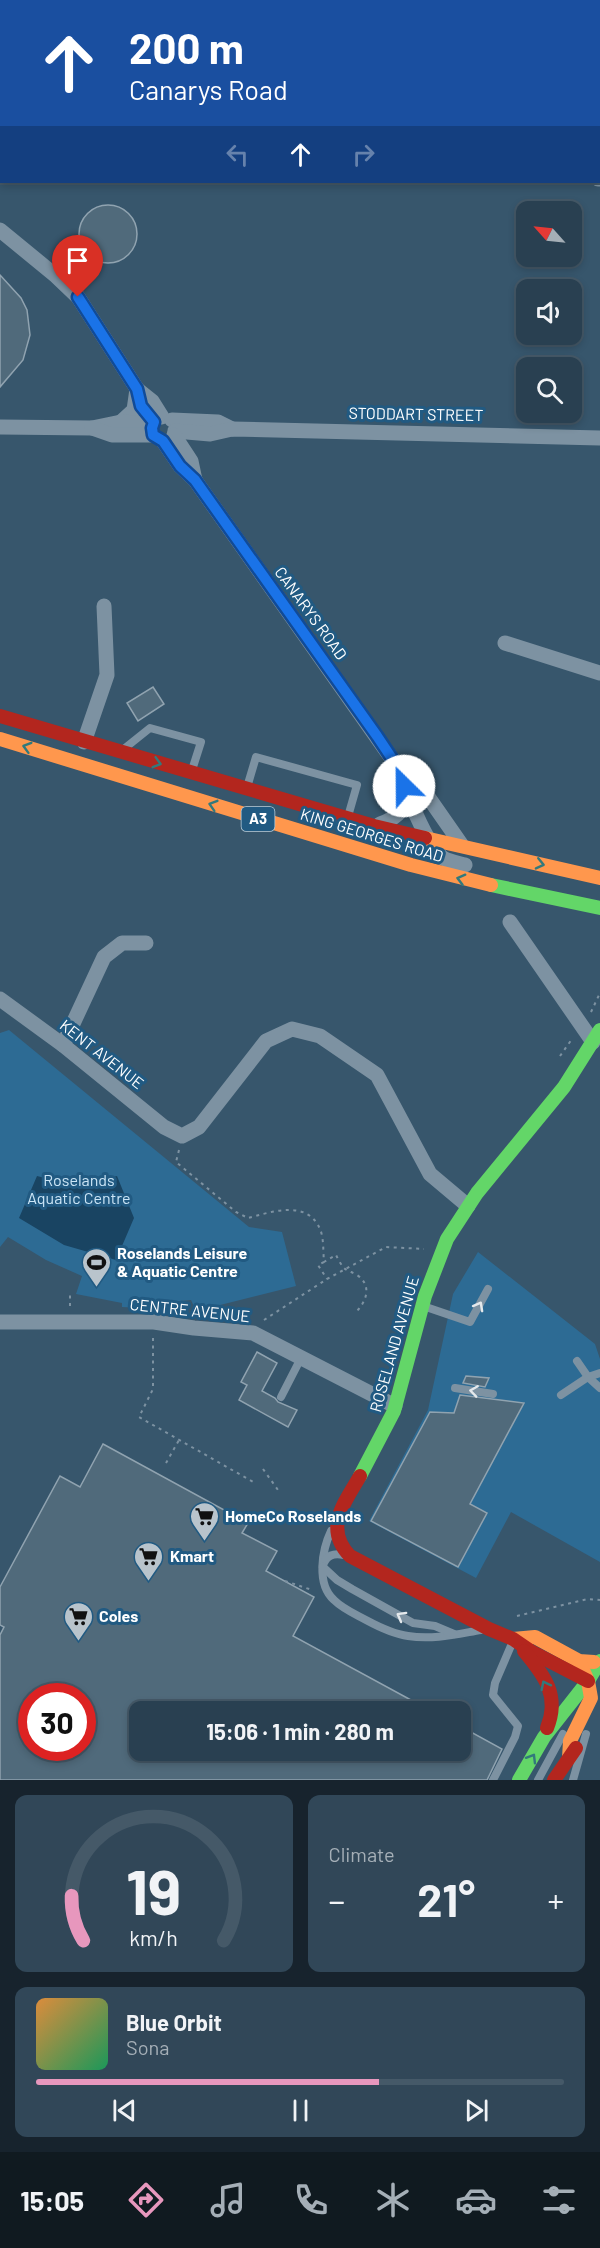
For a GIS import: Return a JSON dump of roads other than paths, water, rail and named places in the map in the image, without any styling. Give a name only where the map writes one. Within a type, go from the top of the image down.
[{"type":"main road","name":"KING GEORGES ROAD","points":[[0,716],[374,826],[600,878]]},
{"type":"main road","name":"KING GEORGES ROAD","points":[[0,739],[411,865],[518,892],[599,909]]},
{"type":"main road","name":"ROSELAND AVENUE","points":[[594,1678],[532,1652],[513,1640],[356,1560],[347,1554],[336,1531],[339,1513],[395,1406],[421,1306],[443,1248],[468,1206],[579,1066],[596,1036]]},
{"type":"main road","name":"ROSELAND AVENUE","points":[[513,1640],[535,1637],[579,1661]]},
{"type":"main road","points":[[513,1640],[532,1660],[553,1700],[554,1707],[544,1737]]},
{"type":"main road","points":[[579,1661],[591,1663],[600,1661]]},
{"type":"main road","points":[[579,1661],[594,1678]]},
{"type":"main road","points":[[568,1758],[570,1741],[591,1698],[594,1678],[600,1661]]},
{"type":"main road","points":[[519,1780],[544,1737],[594,1678]]},
{"type":"main road","points":[[554,1780],[586,1734],[600,1706]]},
{"type":"street","name":"CANARYS ROAD","points":[[0,230],[57,276],[78,297],[137,389],[141,406],[187,454],[195,480]]},
{"type":"street","points":[[121,422],[134,410],[137,389]]},
{"type":"street","name":"STODDART STREET","points":[[0,427],[92,428],[121,422],[210,434],[232,429],[600,438]]},
{"type":"street","name":"STODDART STREET","points":[[92,428],[112,435],[218,422],[232,429]]},
{"type":"street","name":"CANARYS ROAD","points":[[163,428],[180,466],[195,480],[397,766],[429,839],[442,857],[494,872],[518,892]]},
{"type":"street","name":"STODDART STREET","points":[[187,454],[210,434]]},
{"type":"street","points":[[84,742],[107,675],[104,606]]},
{"type":"street","points":[[505,643],[600,673]]},
{"type":"street","name":"CANARYS ROAD","points":[[397,766],[415,778],[462,846]]},
{"type":"street","points":[[374,826],[394,819],[398,814],[404,802],[404,786]]},
{"type":"street","points":[[510,922],[596,1036]]},
{"type":"street","points":[[63,1045],[104,957],[122,943],[146,943]]},
{"type":"street","name":"KENT AVENUE","points":[[0,999],[63,1045],[164,1127],[182,1136],[199,1127],[266,1041],[292,1029],[320,1036],[377,1075],[430,1174],[468,1206]]},
{"type":"street","name":"CENTRE AVENUE","points":[[0,1322],[154,1322],[253,1333],[395,1406]]},
{"type":"lane","points":[[120,752],[150,728],[191,739],[201,742],[192,773]]},
{"type":"lane","points":[[247,789],[256,757],[357,785],[347,818]]},
{"type":"lane","points":[[421,1306],[470,1322],[489,1289]]},
{"type":"lane","points":[[281,1397],[301,1358]]},
{"type":"lane","points":[[577,1361],[588,1377],[600,1388]]},
{"type":"lane","points":[[561,1395],[588,1377],[600,1373]]},
{"type":"lane","points":[[455,1388],[492,1394]]},
{"type":"lane","points":[[339,1513],[324,1544],[322,1555],[324,1580],[333,1600],[379,1627],[409,1636],[438,1638],[489,1629]]},
{"type":"lane","points":[[322,1566],[331,1554],[345,1555],[356,1560]]},
{"type":"lane","points":[[322,1566],[352,1590],[413,1623],[435,1626],[455,1635]]},
{"type":"lane","points":[[494,1780],[518,1726],[493,1695],[495,1683],[513,1640]]},
{"type":"lane","points":[[569,1721],[594,1678]]},
{"type":"lane","points":[[538,1780],[564,1730]]},
{"type":"lane","points":[[573,1780],[586,1734]]},
{"type":"place","name":"Roselands Leisure & Aquatic Centre","points":[[96,1288]]},
{"type":"place","name":"HomeCo Roselands","points":[[204,1542]]},
{"type":"place","name":"Kmart","points":[[149,1582]]},
{"type":"place","name":"Coles","points":[[78,1642]]},
{"type":"park label","name":"Roselands Aquatic Centre","points":[[79,1189]]}]
